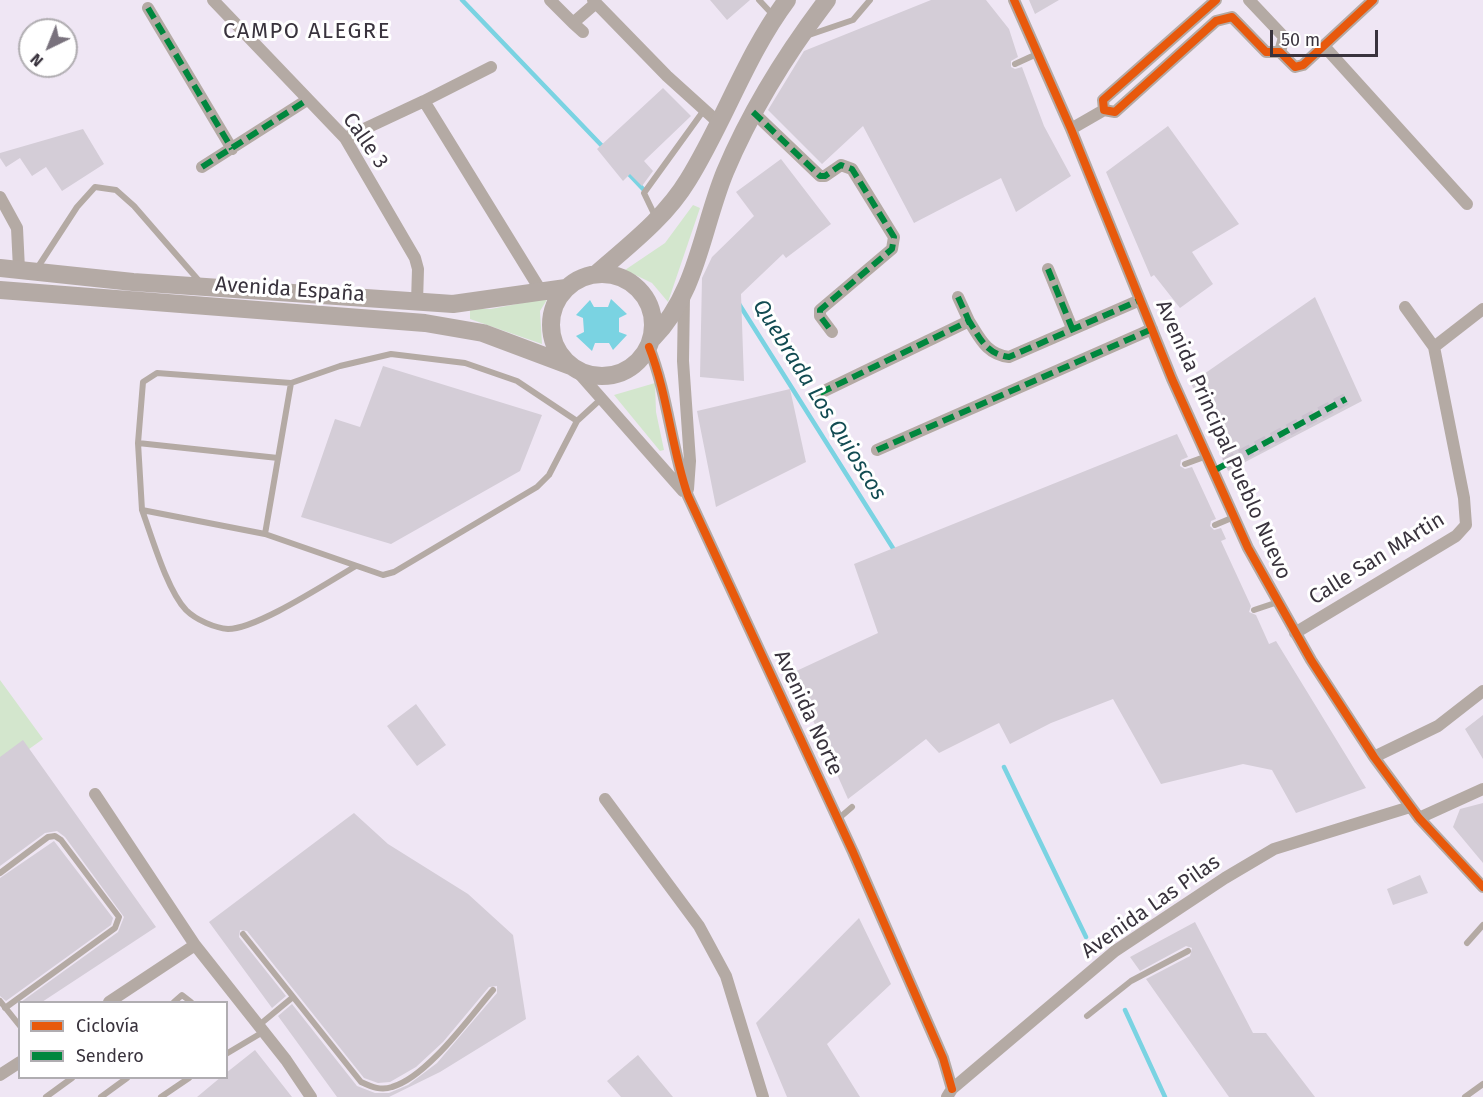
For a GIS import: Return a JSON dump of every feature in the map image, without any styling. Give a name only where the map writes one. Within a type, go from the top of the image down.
[{"type":"main road","points":[[596,274],[657,220],[687,182],[775,17],[787,0]]},
{"type":"main road","points":[[651,342],[654,321],[650,305],[641,291],[628,281],[612,275],[596,274],[580,279],[566,288],[554,307],[550,328],[557,349],[574,369],[593,376],[618,374],[640,361],[651,342],[669,321],[684,294],[724,173],[753,112],[800,36],[827,0]]},
{"type":"main road","name":"Avenida España","points":[[0,268],[204,287],[453,304],[566,288]]},
{"type":"main road","name":"Avenida España","points":[[0,290],[425,323],[483,333],[574,369]]},
{"type":"street","name":"Calle 3","points":[[213,0],[345,138],[415,258],[418,269],[417,302]]},
{"type":"street","points":[[550,0],[583,32]]},
{"type":"street","name":"Avenida Principal Pueblo Nuevo","points":[[1014,0],[1039,53],[1152,329],[1208,456],[1220,467],[1234,517],[1278,602],[1295,633],[1374,757],[1419,818],[1483,887]]},
{"type":"street","points":[[1104,110],[1103,100],[1216,0]]},
{"type":"street","points":[[1249,0],[1284,37],[1280,52]]},
{"type":"street","points":[[1071,129],[1104,110],[1115,112],[1216,21],[1232,17],[1266,52],[1280,52],[1295,68],[1304,65],[1373,0]]},
{"type":"street","points":[[573,23],[595,1],[667,76],[719,123]]},
{"type":"street","points":[[148,8],[232,149]]},
{"type":"street","points":[[1324,46],[1467,204]]},
{"type":"street","points":[[345,138],[491,67]]},
{"type":"street","points":[[202,166],[307,100]]},
{"type":"street","points":[[424,100],[541,291]]},
{"type":"street","points":[[753,112],[820,176],[825,176],[841,165],[852,169],[894,237],[892,249],[820,310],[820,316],[832,332]]},
{"type":"street","points":[[0,197],[17,228],[27,271]]},
{"type":"street","points":[[1048,269],[1072,328]]},
{"type":"street","points":[[684,294],[683,361],[690,461],[688,496]]},
{"type":"street","points":[[958,297],[985,347],[991,352],[1009,357],[1140,300]]},
{"type":"street","name":"Calle San MArtin","points":[[1295,633],[1456,536],[1466,525],[1464,498],[1434,347],[1405,307]]},
{"type":"street","points":[[1434,347],[1483,309]]},
{"type":"street","points":[[820,393],[969,321]]},
{"type":"street","points":[[878,450],[1152,329]]},
{"type":"street","name":"Avenida Norte","points":[[651,342],[659,372],[675,460],[688,496],[838,819],[943,1058],[950,1093]]},
{"type":"street","name":"Avenida Norte","points":[[574,369],[688,496]]},
{"type":"street","points":[[1374,757],[1438,726],[1483,691]]},
{"type":"street","points":[[1419,818],[1483,789]]},
{"type":"street","points":[[95,794],[195,945],[311,1097]]},
{"type":"street","points":[[605,799],[699,926],[726,976],[763,1097]]},
{"type":"street","name":"Avenida Las Pilas","points":[[950,1093],[1115,951],[1225,878],[1274,849],[1410,807]]},
{"type":"street","points":[[111,1001],[195,945]]},
{"type":"street","points":[[0,1075],[18,1063]]},
{"type":"lane","points":[[759,0],[775,17]]},
{"type":"lane","points":[[800,36],[813,35],[853,20],[870,0]]},
{"type":"lane","points":[[1014,63],[1039,53]]},
{"type":"lane","points":[[657,220],[644,193],[704,110]]},
{"type":"lane","points":[[27,271],[95,187],[116,190],[134,206],[204,287]]},
{"type":"lane","points":[[356,566],[249,625],[228,629],[209,624],[187,611],[166,576],[142,510],[138,443],[143,382],[157,373],[291,383],[340,366],[391,354],[465,363],[517,381],[577,421]]},
{"type":"lane","points":[[266,534],[291,383]]},
{"type":"lane","points":[[142,510],[266,534],[383,575],[393,572],[537,487],[549,475],[577,421],[601,399]]},
{"type":"lane","points":[[138,443],[278,458]]},
{"type":"lane","points":[[1185,464],[1208,456]]},
{"type":"lane","points":[[1215,525],[1234,517]]},
{"type":"lane","points":[[1254,610],[1278,602]]},
{"type":"lane","points":[[838,819],[852,807]]},
{"type":"lane","points":[[0,873],[48,837],[55,836],[61,840],[119,917],[115,928],[5,1008]]},
{"type":"lane","points":[[1467,942],[1483,925]]},
{"type":"lane","points":[[243,934],[361,1082],[375,1089],[391,1088],[419,1074],[494,990]]},
{"type":"lane","points":[[1087,1016],[1131,981],[1188,951]]},
{"type":"lane","points":[[175,1001],[182,995],[190,1001]]},
{"type":"lane","points":[[228,1052],[260,1029],[294,997]]},
{"type":"lane","points":[[0,1001],[18,1024]]},
{"type":"lane","points":[[46,1097],[69,1079]]},
{"type":"lane","points":[[101,1097],[124,1079]]},
{"type":"lane","points":[[161,1097],[186,1079]]},
{"type":"lane","points":[[1465,1097],[1483,1084]]},
{"type":"green space","points":[[693,205],[700,208],[668,302],[652,283],[625,270],[665,243]]},
{"type":"green space","points":[[548,298],[540,311],[542,344],[470,319],[470,309],[491,309]]},
{"type":"green space","points":[[655,383],[656,412],[664,450],[660,451],[614,395]]},
{"type":"green space","points":[[0,680],[43,739],[0,770]]},
{"type":"water","points":[[611,299],[627,314],[619,318],[619,332],[627,335],[613,350],[609,343],[595,343],[592,351],[576,336],[584,332],[583,318],[576,315],[590,300],[594,307],[608,307]]},
{"type":"building","points":[[710,0],[750,0],[727,20]]},
{"type":"building","points":[[931,0],[986,0],[1009,29],[1018,57],[1011,61],[1011,67],[1015,69],[1022,67],[1044,126],[1071,176],[1016,212],[1001,178],[914,223],[863,126],[822,164],[768,110],[804,51]]},
{"type":"building","points":[[1029,0],[1059,0],[1035,14]]},
{"type":"building","points":[[663,88],[691,116],[644,161],[653,171],[642,186],[630,174],[623,181],[597,149]]},
{"type":"building","points":[[1168,126],[1239,224],[1192,252],[1213,284],[1180,308],[1154,275],[1151,277],[1106,172]]},
{"type":"building","points":[[83,129],[104,164],[62,191],[46,167],[32,176],[20,158],[6,167],[0,158],[0,153]]},
{"type":"building","points":[[781,159],[831,224],[786,258],[783,254],[741,294],[744,381],[700,377],[702,278],[712,257],[754,216],[736,192]]},
{"type":"building","points":[[1315,297],[1362,401],[1228,471],[1191,383]]},
{"type":"building","points":[[383,366],[542,415],[520,471],[391,544],[301,517],[335,419],[360,427]]},
{"type":"building","points":[[790,389],[806,462],[716,507],[697,411]]},
{"type":"building","points":[[1177,434],[1188,457],[1181,460],[1180,466],[1185,469],[1192,467],[1216,519],[1211,521],[1210,526],[1214,530],[1221,528],[1226,539],[1221,541],[1251,606],[1249,612],[1256,615],[1269,644],[1276,641],[1366,788],[1296,813],[1272,770],[1243,764],[1161,784],[1113,699],[1051,723],[1010,744],[999,723],[939,753],[926,739],[848,799],[792,673],[878,633],[854,564]]},
{"type":"building","points":[[416,704],[446,745],[417,766],[387,726]]},
{"type":"building","points":[[1483,715],[1483,759],[1465,729]]},
{"type":"building","points":[[23,740],[156,927],[44,1001],[22,1001],[118,932],[124,917],[65,837],[57,831],[45,833],[0,866],[0,757]]},
{"type":"building","points":[[1483,803],[1483,863],[1453,827],[1460,809]]},
{"type":"building","points":[[354,813],[388,844],[468,894],[513,935],[526,1019],[440,1072],[389,1097],[337,1097],[278,1016],[292,1004],[357,1086],[375,1093],[389,1093],[408,1085],[437,1063],[497,993],[497,986],[489,987],[443,1042],[416,1067],[390,1082],[378,1083],[364,1078],[247,931],[240,930],[239,937],[286,996],[272,1008],[209,922]]},
{"type":"building","points":[[54,841],[113,918],[111,925],[6,1001],[0,996],[0,878]]},
{"type":"building","points":[[1420,875],[1428,893],[1393,905],[1387,889]]},
{"type":"building","points":[[859,918],[891,984],[827,1044],[860,1097],[787,1097],[756,1023]]},
{"type":"building","points":[[1195,922],[1253,1033],[1266,1033],[1315,1097],[1229,1097],[1146,979],[1190,956],[1192,948],[1186,946],[1140,971],[1130,957]]},
{"type":"building","points":[[255,1050],[292,1097],[197,1097],[219,1079],[228,1079],[228,1071]]},
{"type":"building","points":[[638,1055],[673,1097],[621,1097],[607,1081]]},
{"type":"waterway","name":"Quebrada Los Quioscos","points":[[462,0],[604,148]]},
{"type":"waterway","name":"Quebrada Los Quioscos","points":[[626,171],[643,189]]},
{"type":"waterway","name":"Quebrada Los Quioscos","points":[[739,304],[896,553]]},
{"type":"waterway","name":"Quebrada Los Quioscos","points":[[1004,767],[1086,937]]},
{"type":"waterway","name":"Quebrada Los Quioscos","points":[[1125,1010],[1165,1097]]},
{"type":"tunnel","points":[[1225,464],[1346,399]]},
{"type":"marked path","points":[[148,8],[232,149]]},
{"type":"marked path","points":[[202,167],[307,100]]},
{"type":"marked path","points":[[753,112],[820,176],[825,176],[841,165],[852,169],[894,237],[892,249],[820,310],[820,316],[832,332]]},
{"type":"marked path","points":[[1048,269],[1072,328]]},
{"type":"marked path","points":[[958,297],[969,321]]},
{"type":"marked path","points":[[820,393],[969,321],[989,349],[1009,357],[1140,300]]},
{"type":"marked path","points":[[877,450],[1152,329]]},
{"type":"marked path","points":[[1215,470],[1346,399]]},
{"type":"cycle path","points":[[1014,0],[1071,129],[1172,379],[1248,548],[1311,660],[1374,757],[1419,818],[1483,887]]},
{"type":"cycle path","points":[[1216,0],[1103,100],[1104,110],[1115,112],[1216,21],[1232,17],[1266,52],[1280,52],[1295,67],[1303,65],[1373,0]]},
{"type":"cycle path","points":[[649,347],[661,384],[677,459],[688,496],[853,852],[943,1058],[952,1089]]},
{"type":"district","name":"CAMPO ALEGRE","points":[[307,32]]}]
